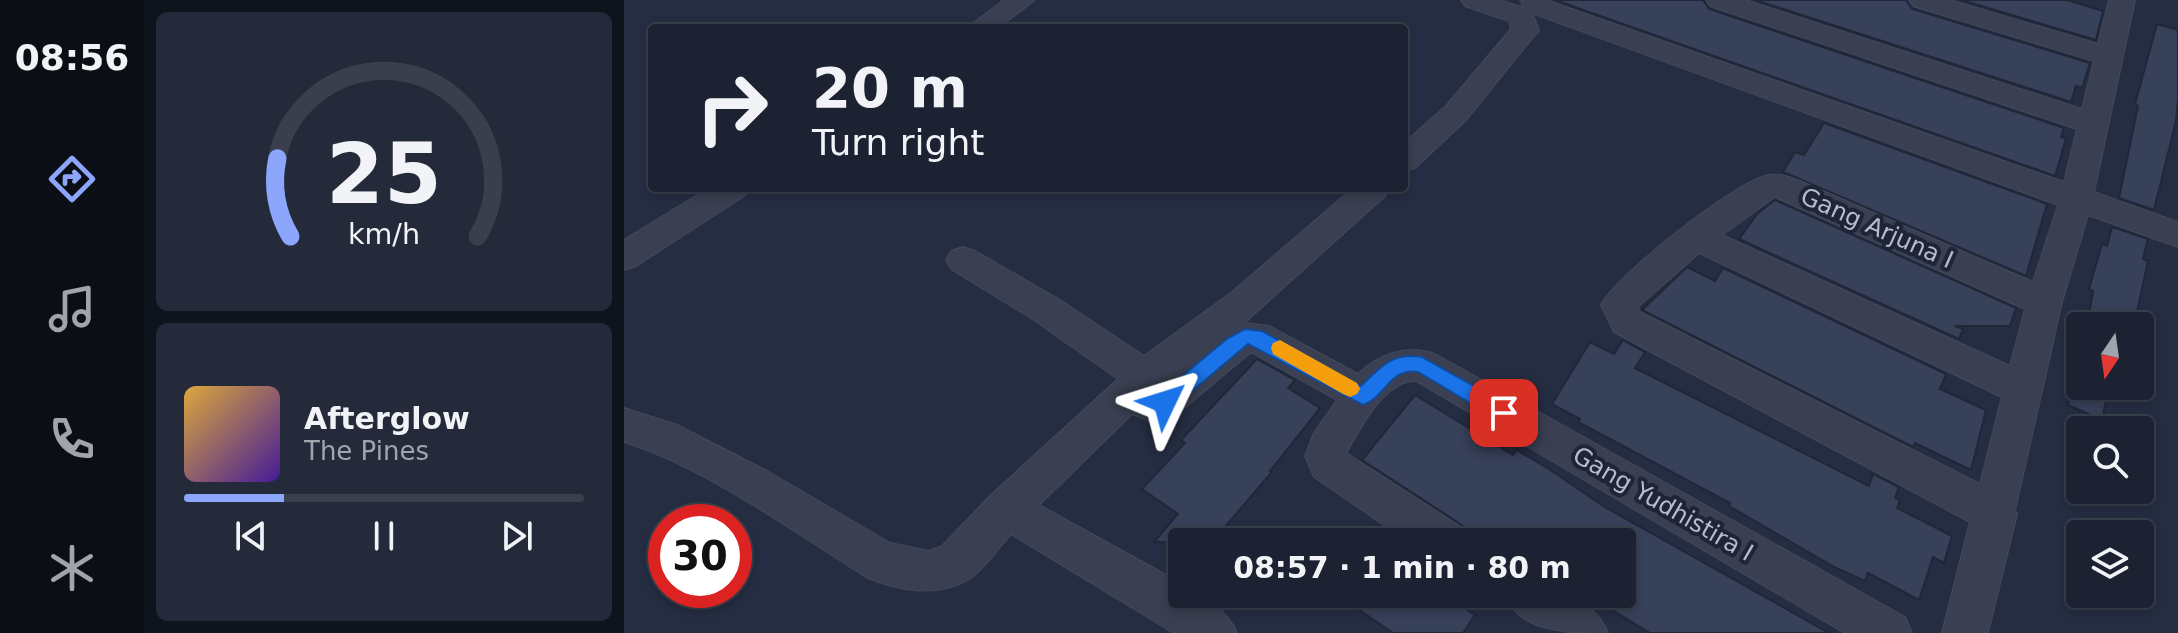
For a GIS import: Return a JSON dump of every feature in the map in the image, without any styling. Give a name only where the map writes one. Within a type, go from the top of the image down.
[{"type":"street","points":[[986,24],[1022,0]]},
{"type":"street","points":[[1474,0],[1530,7],[2178,235]]},
{"type":"street","points":[[1719,0],[2092,123]]},
{"type":"street","points":[[1922,0],[2110,57]]},
{"type":"street","points":[[1965,633],[1996,514],[2044,302],[2076,200],[2122,0]]},
{"type":"street","points":[[1408,156],[1456,113],[1525,30],[1530,7]]},
{"type":"street","name":"Gang Arjuna I","points":[[1996,514],[1627,322],[1619,305],[1696,237],[1761,191],[1777,186],[2044,302]]},
{"type":"street","points":[[624,257],[727,192]]},
{"type":"street","points":[[624,425],[663,437],[701,457],[883,563],[929,572],[956,562],[1006,509],[1145,377],[1245,302],[1369,192]]},
{"type":"street","points":[[1696,237],[2023,389]]},
{"type":"street","points":[[963,260],[1047,310],[1145,377]]},
{"type":"street","points":[[1145,377],[1140,397],[1157,407],[1234,343],[1245,337],[1256,337],[1363,396],[1328,446],[1325,456],[1328,464],[1425,528]]},
{"type":"street","name":"Gang Yudhistira I","points":[[1363,396],[1393,366],[1408,363],[1422,365],[1889,633]]},
{"type":"street","points":[[1006,509],[1150,591],[1214,633]]},
{"type":"street","points":[[1547,608],[1585,633]]},
{"type":"building","points":[[1555,0],[1703,0],[1709,9],[2064,128],[2061,137],[2066,139],[2055,176]]},
{"type":"building","points":[[1755,0],[1906,0],[1912,9],[2090,63],[2082,88],[2076,86],[2071,102]]},
{"type":"building","points":[[1961,0],[2067,0],[2103,11],[2096,40]]},
{"type":"building","points":[[2157,24],[2178,30],[2178,99],[2176,121],[2154,210],[2119,198],[2138,106],[2135,104]]},
{"type":"building","points":[[1824,123],[2047,204],[2026,276],[1783,172],[1795,152],[1804,155]]},
{"type":"building","points":[[1775,200],[2016,308],[2010,326],[1955,326],[1963,329],[1959,339],[1739,239],[1758,213]]},
{"type":"building","points":[[2112,227],[2148,239],[2143,259],[2148,261],[2137,312],[2089,312],[2093,291],[2089,289],[2102,244],[2107,246]]},
{"type":"building","points":[[1687,267],[1715,281],[1723,268],[1946,374],[1940,389],[1986,410],[1971,470],[1915,443],[1913,447],[1642,310]]},
{"type":"building","points":[[1623,340],[1645,352],[1635,368],[1869,486],[1873,474],[1899,487],[1895,498],[1900,500],[1897,508],[1952,536],[1944,563],[1933,557],[1919,600],[1868,573],[1865,581],[1834,567],[1729,506],[1730,503],[1578,422],[1580,419],[1552,404],[1590,342],[1614,354]]},
{"type":"building","points":[[1257,359],[1295,380],[1288,388],[1320,408],[1272,472],[1224,528],[1168,528],[1168,542],[1154,542],[1178,514],[1142,489],[1185,443],[1181,440]]},
{"type":"building","points":[[1415,395],[1513,455],[1517,450],[1603,506],[1829,633],[1650,633],[1609,608],[1636,608],[1636,528],[1466,528],[1362,460]]},
{"type":"building","points":[[2069,400],[2106,400],[2103,416],[2093,416],[2068,405]]},
{"type":"building","points":[[1356,608],[1465,608],[1475,615],[1463,633],[1393,633]]},
{"type":"slow traffic","points":[[1280,348],[1350,389]]},
{"type":"route","points":[[1165,402],[1234,343],[1245,337],[1256,337],[1263,338],[1363,396],[1393,366],[1408,363],[1422,365],[1504,413]]}]
